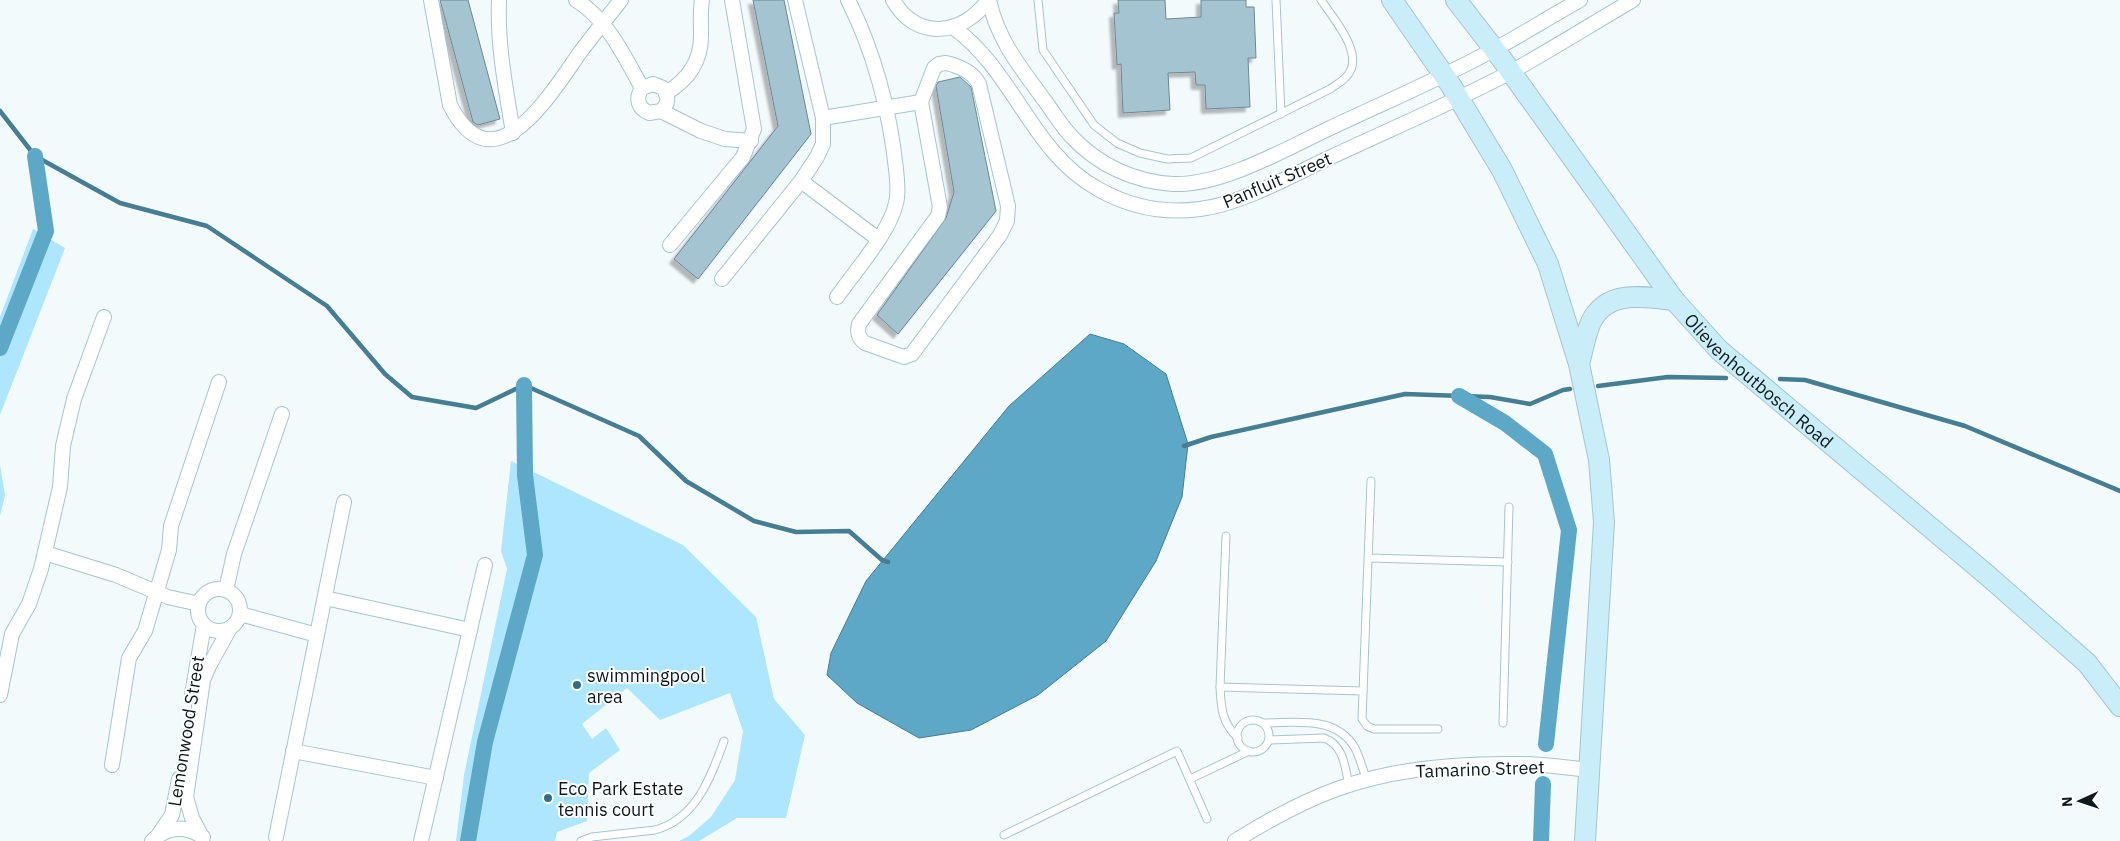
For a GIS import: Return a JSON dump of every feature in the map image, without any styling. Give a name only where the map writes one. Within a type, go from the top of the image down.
[{"type":"main road","points":[[1392,0],[1444,74],[1502,170],[1548,264],[1579,364],[1599,460],[1604,522],[1585,841]]},
{"type":"main road","name":"Olievenhoutbosch Road","points":[[1456,0],[1511,72],[1674,300],[1719,350],[1988,575],[2087,663],[2120,706]]},
{"type":"main road","points":[[1579,364],[1591,323],[1597,313],[1606,305],[1620,297],[1634,296],[1674,300]]},
{"type":"street","points":[[431,0],[450,105],[457,119],[472,134],[482,138],[503,138],[514,133],[534,114],[621,0]]},
{"type":"street","points":[[499,0],[498,20],[502,61],[514,133]]},
{"type":"street","points":[[576,0],[589,8],[603,24],[642,88]]},
{"type":"street","points":[[666,93],[684,81],[695,65],[700,52],[702,0]]},
{"type":"street","points":[[670,245],[744,157],[751,141],[754,119],[732,0]]},
{"type":"street","points":[[722,279],[800,181],[824,144],[823,118],[795,0]]},
{"type":"street","points":[[838,296],[891,219],[898,190],[886,109],[866,41],[848,0]]},
{"type":"street","points":[[893,0],[904,16],[919,25],[936,29],[954,28]]},
{"type":"street","name":"Panfluit Street","points":[[954,28],[968,22],[980,12],[988,0]]},
{"type":"street","name":"Panfluit Street","points":[[988,0],[996,28],[1002,39],[1071,136],[1101,161],[1130,175],[1150,181],[1190,184],[1213,180],[1272,156],[1494,50],[1580,0]]},
{"type":"street","name":"Panfluit Street","points":[[954,28],[969,39],[988,58],[1039,135],[1076,175],[1098,189],[1127,203],[1154,210],[1199,209],[1224,204],[1277,182],[1458,98],[1511,72],[1633,0]]},
{"type":"street","points":[[939,64],[954,64],[976,77],[984,97],[1008,206],[1007,220],[995,242],[912,354],[904,357],[865,343],[858,335],[857,330],[859,324],[938,216],[940,207],[921,102],[929,78],[934,68],[939,64]]},
{"type":"street","points":[[661,111],[667,103],[666,93],[658,85],[647,85],[642,88],[638,100],[640,106],[649,113],[661,111],[701,131],[725,139],[751,141]]},
{"type":"street","points":[[823,118],[921,102]]},
{"type":"street","points":[[800,181],[878,239]]},
{"type":"street","points":[[0,695],[12,634],[29,604],[45,552],[60,486],[66,432],[74,399],[104,317]]},
{"type":"street","points":[[112,765],[130,653],[143,636],[169,550],[171,526],[219,382]]},
{"type":"street","points":[[226,590],[234,554],[282,414]]},
{"type":"street","points":[[276,837],[344,502]]},
{"type":"street","points":[[45,552],[116,575],[168,597],[199,604],[202,597],[212,590],[226,590],[238,600],[240,614],[317,634]]},
{"type":"street","points":[[421,841],[486,565]]},
{"type":"street","points":[[324,598],[470,630]]},
{"type":"street","name":"Lemonwood Street","points":[[156,838],[172,814],[204,625],[200,619],[199,604]]},
{"type":"street","name":"Lemonwood Street","points":[[204,839],[192,818],[186,797],[203,680],[208,666],[240,614]]},
{"type":"street","points":[[204,625],[216,631],[230,628]]},
{"type":"street","points":[[293,752],[436,778]]},
{"type":"street","name":"Tamarino Street","points":[[1235,841],[1276,816],[1337,788],[1400,772],[1447,766],[1522,764],[1590,770]]},
{"type":"street","points":[[156,838],[170,829],[181,828],[192,830],[204,839]]},
{"type":"lane","points":[[1038,0],[1043,50],[1094,125],[1117,143],[1140,152],[1167,159],[1191,158],[1330,89],[1347,77],[1352,67],[1348,39],[1321,0]]},
{"type":"lane","points":[[1276,0],[1280,114]]},
{"type":"lane","points":[[1371,481],[1362,719],[1367,726],[1374,729],[1438,729]]},
{"type":"lane","points":[[1503,723],[1509,508]]},
{"type":"lane","points":[[1226,536],[1220,687],[1223,720],[1228,729],[1238,738],[1240,744],[1249,751]]},
{"type":"lane","points":[[1369,558],[1508,562]]},
{"type":"lane","points":[[1220,687],[1363,691]]},
{"type":"lane","points":[[1190,779],[1249,751],[1262,750],[1269,740],[1267,728],[1258,720],[1246,722],[1241,726],[1238,738]]},
{"type":"lane","points":[[1263,723],[1320,723],[1331,726],[1355,748],[1367,781]]},
{"type":"lane","points":[[1269,740],[1324,738],[1333,741],[1342,753],[1349,786]]},
{"type":"lane","points":[[581,841],[592,837],[663,828],[676,819],[695,804],[707,785],[724,741]]},
{"type":"lane","points":[[1004,835],[1177,751],[1208,819]]},
{"type":"shaded area","points":[[33,229],[65,248],[0,415],[0,317]]},
{"type":"shaded area","points":[[1090,334],[1124,344],[1166,374],[1188,444],[1182,497],[1156,561],[1106,641],[1038,695],[971,730],[919,738],[857,703],[827,675],[831,653],[866,581],[1009,406]]},
{"type":"shaded area","points":[[511,461],[683,545],[756,617],[774,699],[805,735],[786,818],[737,818],[699,841],[679,841],[689,836],[711,817],[735,780],[743,731],[730,693],[660,720],[627,688],[582,724],[592,739],[606,728],[620,750],[589,773],[587,821],[557,832],[555,841],[456,841],[464,775],[507,569],[501,551]]},
{"type":"shaded area","points":[[0,465],[5,495],[0,516]]},
{"type":"building","points":[[440,0],[468,0],[500,119],[478,125],[473,122]]},
{"type":"building","points":[[753,0],[784,0],[811,134],[698,279],[674,259],[778,126]]},
{"type":"building","points":[[1118,0],[1165,0],[1166,19],[1201,17],[1201,0],[1246,0],[1246,7],[1254,7],[1256,58],[1248,58],[1250,107],[1206,109],[1205,85],[1196,85],[1195,72],[1168,73],[1170,110],[1123,113],[1121,64],[1117,65],[1114,13],[1119,13]]},
{"type":"building","points":[[960,77],[971,87],[996,211],[898,334],[877,315],[946,218],[954,192],[936,86],[938,82]]},
{"type":"waterway","points":[[0,111],[35,156],[120,203],[207,226],[327,306],[385,374],[412,397],[476,408],[524,385],[639,436],[686,481],[754,521],[796,532],[849,531],[882,560],[888,562]]},
{"type":"waterway","points":[[0,348],[46,231],[35,156]]},
{"type":"waterway","points":[[1598,386],[1668,377],[1726,378]]},
{"type":"waterway","points":[[1780,379],[1805,380],[1965,426],[2120,491]]},
{"type":"waterway","points":[[468,841],[485,742],[535,555],[525,475],[524,385]]},
{"type":"waterway","points":[[1184,446],[1211,437],[1405,394],[1490,397],[1530,404],[1563,390],[1570,389]]},
{"type":"waterway","points":[[1459,396],[1505,423],[1545,454],[1569,530],[1546,744]]},
{"type":"waterway","points":[[1541,841],[1543,784]]},
{"type":"place","name":"swimmingpool area","points":[[577,685]]},
{"type":"place","name":"Eco Park Estate tennis court","points":[[548,798]]}]
